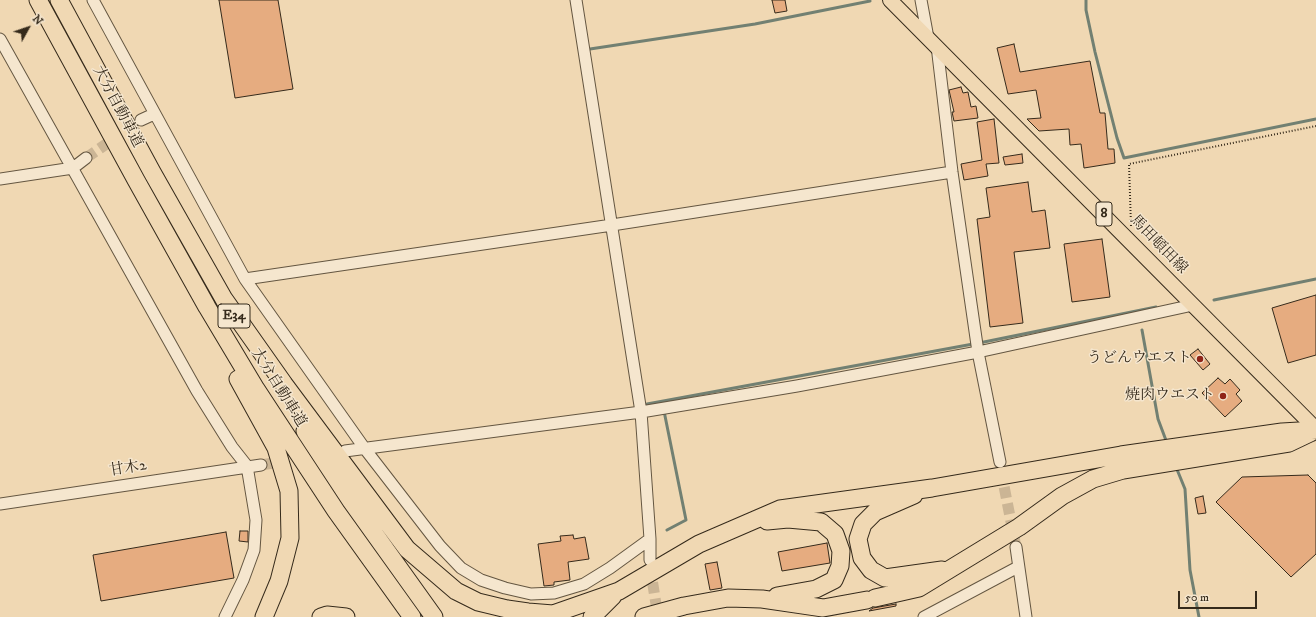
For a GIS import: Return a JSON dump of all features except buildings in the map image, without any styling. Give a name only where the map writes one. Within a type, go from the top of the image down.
[{"type":"highway","name":"大分自動車道","points":[[38,0],[136,180],[212,314],[294,448],[378,572],[412,617]]},
{"type":"highway","name":"大分自動車道","points":[[58,0],[152,172],[272,380],[342,488],[434,617]]},
{"type":"highway","points":[[136,180],[200,311],[276,448],[289,491],[290,538],[279,581],[264,617]]},
{"type":"highway","points":[[224,299],[284,384],[407,549],[456,591],[478,602],[507,609],[553,614],[619,590],[699,544],[780,509],[932,488],[1129,454],[1282,432],[1316,430]]},
{"type":"highway","points":[[644,617],[684,606],[728,598],[762,599],[823,608],[919,588],[1019,527],[1062,496],[1093,479],[1123,470],[1289,443],[1316,430]]},
{"type":"highway","points":[[932,488],[875,512],[863,524],[858,539],[862,558],[870,570],[885,578],[952,569]]},
{"type":"highway","points":[[749,523],[788,519],[822,522],[835,534],[841,551],[840,566],[834,580],[816,589],[762,599]]},
{"type":"highway","points":[[592,617],[619,590]]},
{"type":"highway","points":[[321,617],[327,615],[346,617]]},
{"type":"main road","name":"馬田頓田線","points":[[890,0],[1132,241],[1316,430]]},
{"type":"street","points":[[93,0],[245,279],[365,449],[440,546],[461,568],[481,580],[505,588],[531,594],[554,593],[584,584],[650,540]]},
{"type":"street","points":[[576,0],[641,412],[650,540],[650,560]]},
{"type":"street","points":[[921,0],[932,42],[978,352],[1000,462]]},
{"type":"street","points":[[0,39],[197,391],[232,447],[247,466],[256,520],[254,550],[243,580],[225,617]]},
{"type":"street","points":[[141,120],[154,114]]},
{"type":"street","points":[[0,179],[73,168],[86,158]]},
{"type":"street","points":[[245,279],[612,225],[952,172]]},
{"type":"street","points":[[345,452],[641,412],[798,386],[978,352],[1193,305]]},
{"type":"street","name":"甘木2","points":[[0,504],[261,465]]},
{"type":"street","points":[[1016,547],[1026,617]]},
{"type":"street","points":[[924,617],[1018,567]]},
{"type":"path","points":[[1132,241],[1129,164],[1316,126]]},
{"type":"waterway","points":[[1086,0],[1086,10],[1095,52],[1117,138],[1124,158],[1316,119]]},
{"type":"waterway","points":[[590,49],[755,24],[870,1]]},
{"type":"waterway","points":[[1214,300],[1316,279]]},
{"type":"waterway","points":[[647,404],[984,342],[1156,307]]},
{"type":"waterway","points":[[1142,330],[1158,419],[1167,443]]},
{"type":"waterway","points":[[664,411],[686,520],[667,530]]},
{"type":"waterway","points":[[1176,467],[1185,489],[1190,570],[1199,617]]},
{"type":"tunnel","points":[[86,158],[141,120]]},
{"type":"tunnel","points":[[261,465],[306,458]]},
{"type":"tunnel","points":[[1001,471],[1016,547]]},
{"type":"tunnel","points":[[650,566],[658,617]]},
{"type":"place","name":"うどんウエスト","points":[[1200,359]]},
{"type":"place","name":"焼肉ウエスト","points":[[1223,396]]}]
